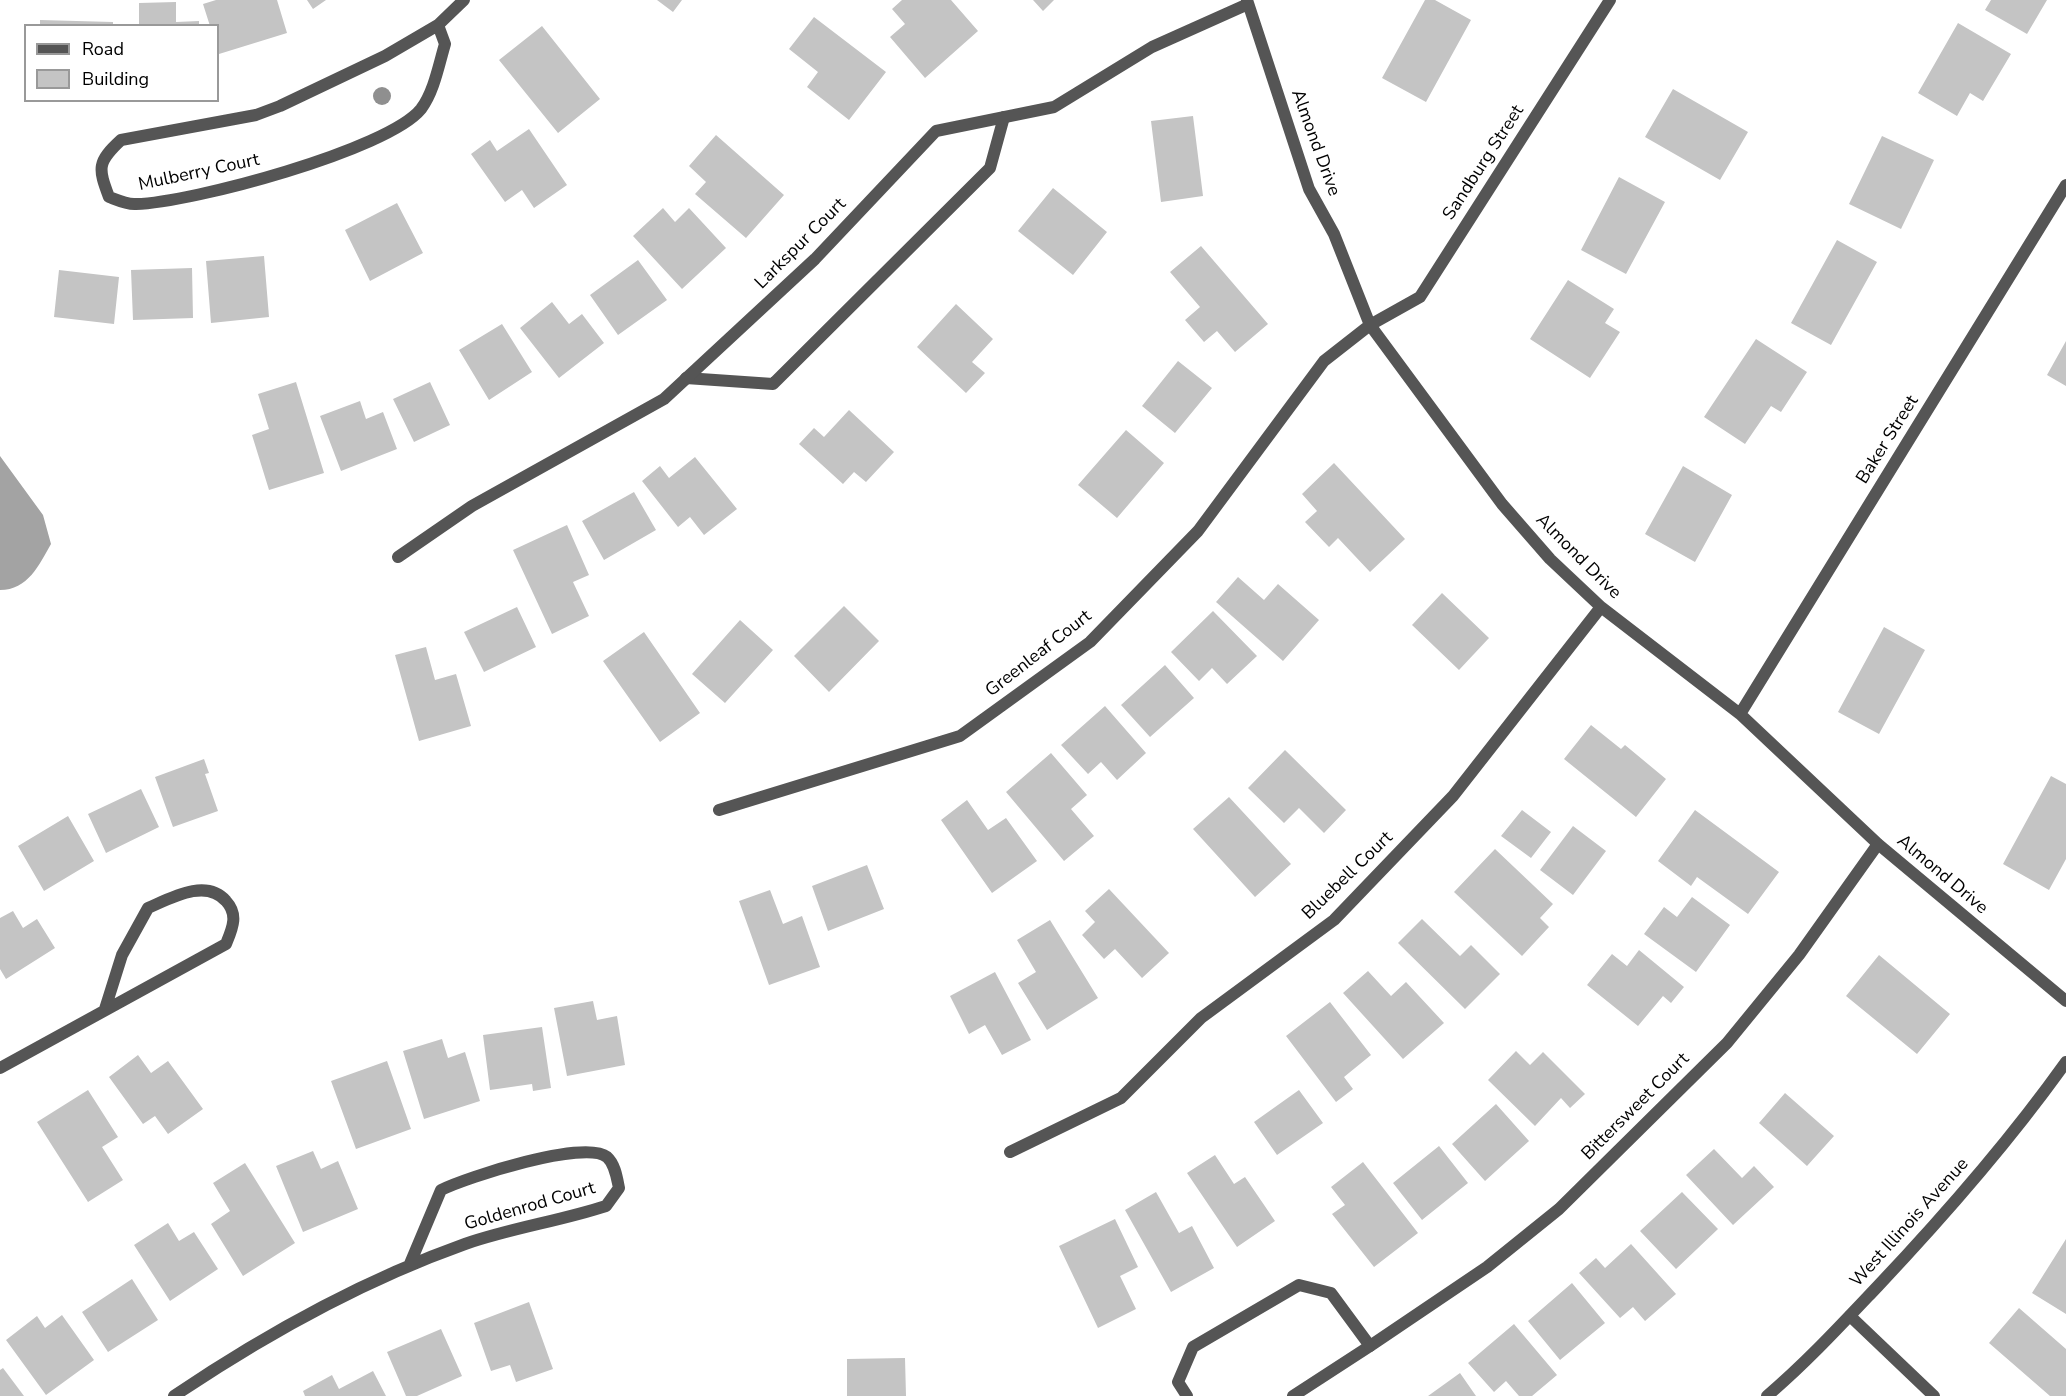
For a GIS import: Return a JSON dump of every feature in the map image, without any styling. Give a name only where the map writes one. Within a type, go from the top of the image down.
[{"type":"street","name":"Mulberry Court","points":[[438,25],[445,44],[421,109],[375,137],[348,151],[256,182],[134,205],[109,197],[99,172],[105,155],[121,140],[246,117],[280,106],[385,57],[438,25],[464,0]]},
{"type":"street","name":"Sandburg Street","points":[[1370,325],[1420,297],[1610,0]]},
{"type":"street","name":"Almond Drive","points":[[1247,2],[1309,189],[1334,234],[1370,325],[1502,504],[1550,559],[1601,608],[1740,714],[1878,844],[2066,1001]]},
{"type":"street","name":"Larkspur Court","points":[[398,557],[472,506],[664,399],[814,260],[936,131],[1054,108],[1152,47],[1247,2]]},
{"type":"street","points":[[686,378],[773,384],[990,168],[1005,117]]},
{"type":"street","name":"Baker Street","points":[[1740,714],[2066,185]]},
{"type":"street","name":"Greenleaf Court","points":[[719,810],[960,736],[1090,642],[1198,531],[1324,361],[1370,325]]},
{"type":"street","name":"Bluebell Court","points":[[1010,1152],[1121,1098],[1201,1018],[1334,920],[1453,796],[1601,608]]},
{"type":"street","name":"Bittersweet Court","points":[[1293,1396],[1487,1267],[1568,1200],[1727,1042],[1799,955],[1878,844]]},
{"type":"street","points":[[0,1068],[226,944],[234,925],[234,915],[222,896],[209,890],[191,891],[148,908],[122,955],[105,1009]]},
{"type":"street","name":"West Illinois Avenue","points":[[1767,1396],[1850,1316],[1938,1222],[1998,1152],[2066,1062]]},
{"type":"street","name":"Goldenrod Court","points":[[174,1396],[286,1324],[409,1266],[467,1243],[606,1206],[619,1188],[615,1171],[608,1158],[592,1151],[569,1152],[465,1178],[441,1190],[409,1266]]},
{"type":"street","points":[[1187,1396],[1178,1382],[1193,1347],[1299,1285],[1331,1293],[1370,1346]]},
{"type":"street","points":[[1850,1316],[1934,1396]]},
{"type":"shaded area","points":[[0,456],[43,515],[51,544],[32,575],[18,586],[0,590]]},
{"type":"building","points":[[216,0],[277,0],[287,33],[219,54],[219,24],[209,24],[203,4]]},
{"type":"building","points":[[307,0],[326,0],[313,9]]},
{"type":"building","points":[[657,0],[682,0],[673,12]]},
{"type":"building","points":[[902,0],[951,0],[978,31],[925,78],[890,37],[905,24],[892,9]]},
{"type":"building","points":[[1033,0],[1054,0],[1043,11]]},
{"type":"building","points":[[1425,0],[1435,0],[1471,20],[1426,102],[1382,78]]},
{"type":"building","points":[[1991,0],[2047,0],[2027,34],[1985,10]]},
{"type":"building","points":[[176,2],[176,22],[199,21],[199,24],[139,24],[139,3]]},
{"type":"building","points":[[814,17],[886,72],[849,120],[807,87],[818,72],[789,49]]},
{"type":"building","points":[[40,20],[113,22],[113,24],[40,24]]},
{"type":"building","points":[[1958,23],[2011,54],[1983,101],[1970,93],[1957,116],[1918,93]]},
{"type":"building","points":[[542,26],[600,99],[558,133],[499,60]]},
{"type":"building","points":[[1673,89],[1748,132],[1720,180],[1645,137]]},
{"type":"building","points":[[1193,116],[1203,196],[1161,202],[1151,121]]},
{"type":"building","points":[[529,129],[567,185],[534,208],[522,190],[505,202],[471,154],[490,140],[497,151]]},
{"type":"building","points":[[716,135],[784,195],[746,238],[695,194],[706,182],[689,166]]},
{"type":"building","points":[[1882,136],[1934,160],[1901,229],[1849,204]]},
{"type":"building","points":[[1619,177],[1665,202],[1626,274],[1581,250]]},
{"type":"building","points":[[1053,188],[1107,232],[1073,275],[1018,231]]},
{"type":"building","points":[[397,203],[423,253],[370,281],[345,230]]},
{"type":"building","points":[[663,208],[675,222],[689,208],[726,248],[682,289],[633,236]]},
{"type":"building","points":[[1837,240],[1877,262],[1831,345],[1791,323]]},
{"type":"building","points":[[1201,246],[1268,324],[1235,352],[1217,331],[1204,342],[1185,320],[1200,307],[1170,272]]},
{"type":"building","points":[[264,256],[269,317],[211,323],[206,261]]},
{"type":"building","points":[[638,260],[667,300],[618,335],[590,295]]},
{"type":"building","points":[[192,268],[193,318],[133,320],[131,270]]},
{"type":"building","points":[[59,270],[119,277],[114,324],[54,317]]},
{"type":"building","points":[[1568,280],[1614,309],[1605,323],[1620,332],[1590,378],[1530,339]]},
{"type":"building","points":[[552,302],[569,324],[582,314],[604,343],[559,378],[520,328]]},
{"type":"building","points":[[956,304],[993,339],[972,362],[985,373],[966,393],[917,347]]},
{"type":"building","points":[[502,324],[532,372],[489,400],[459,350]]},
{"type":"building","points":[[1756,339],[1807,372],[1781,412],[1771,406],[1745,444],[1704,417]]},
{"type":"building","points":[[2066,341],[2066,386],[2047,375]]},
{"type":"building","points":[[1178,361],[1212,388],[1175,433],[1142,406]]},
{"type":"building","points":[[296,382],[324,473],[269,490],[252,435],[269,429],[258,394]]},
{"type":"building","points":[[430,382],[450,425],[414,442],[393,399]]},
{"type":"building","points":[[360,401],[366,419],[383,412],[397,449],[341,471],[320,416]]},
{"type":"building","points":[[849,410],[894,452],[866,482],[854,472],[843,484],[799,444],[814,428],[824,437]]},
{"type":"building","points":[[1126,430],[1164,463],[1117,518],[1078,485]]},
{"type":"building","points":[[695,457],[737,509],[704,535],[690,517],[678,527],[642,481],[660,466],[669,478]]},
{"type":"building","points":[[1334,463],[1405,539],[1370,572],[1338,538],[1329,547],[1305,522],[1317,511],[1302,494]]},
{"type":"building","points":[[1683,466],[1732,495],[1695,562],[1645,534]]},
{"type":"building","points":[[634,492],[656,530],[604,560],[582,521]]},
{"type":"building","points":[[567,525],[589,575],[573,582],[589,616],[552,634],[513,550]]},
{"type":"building","points":[[1238,577],[1264,600],[1278,584],[1319,620],[1283,661],[1216,602]]},
{"type":"building","points":[[1442,593],[1489,638],[1459,670],[1412,625]]},
{"type":"building","points":[[844,606],[879,641],[829,692],[794,656]]},
{"type":"building","points":[[517,607],[536,647],[484,672],[464,632]]},
{"type":"building","points":[[1213,611],[1257,656],[1227,684],[1212,668],[1199,681],[1171,652]]},
{"type":"building","points":[[740,620],[773,650],[725,703],[692,674]]},
{"type":"building","points":[[1884,627],[1925,650],[1879,734],[1838,712]]},
{"type":"building","points":[[644,632],[700,713],[660,742],[603,661]]},
{"type":"building","points":[[426,647],[435,680],[456,674],[471,726],[419,741],[395,655]]},
{"type":"building","points":[[1165,665],[1194,698],[1150,737],[1121,705]]},
{"type":"building","points":[[1105,706],[1146,753],[1117,780],[1101,762],[1088,774],[1061,745]]},
{"type":"building","points":[[1591,725],[1621,749],[1625,745],[1666,779],[1636,817],[1564,759]]},
{"type":"building","points":[[1285,750],[1346,810],[1324,833],[1299,808],[1284,823],[1248,788]]},
{"type":"building","points":[[1051,753],[1087,795],[1071,809],[1094,836],[1064,861],[1006,792]]},
{"type":"building","points":[[204,759],[209,773],[205,774],[218,811],[173,827],[155,777]]},
{"type":"building","points":[[2051,776],[2066,784],[2066,859],[2049,890],[2003,864]]},
{"type":"building","points":[[141,789],[159,827],[106,853],[88,814]]},
{"type":"building","points":[[1229,797],[1291,864],[1255,897],[1193,829]]},
{"type":"building","points":[[967,800],[988,830],[1006,818],[1037,861],[992,893],[941,820]]},
{"type":"building","points":[[1522,810],[1551,832],[1531,858],[1501,836]]},
{"type":"building","points":[[1695,810],[1779,872],[1748,914],[1697,877],[1691,886],[1658,861]]},
{"type":"building","points":[[68,816],[94,861],[44,891],[18,846]]},
{"type":"building","points":[[1573,826],[1606,851],[1573,895],[1540,870]]},
{"type":"building","points":[[1495,849],[1553,904],[1540,918],[1549,927],[1522,956],[1454,892]]},
{"type":"building","points":[[867,865],[884,909],[828,931],[812,886]]},
{"type":"building","points":[[1109,889],[1169,953],[1142,978],[1115,949],[1104,959],[1082,935],[1095,922],[1085,911]]},
{"type":"building","points":[[770,890],[783,924],[802,916],[820,967],[769,985],[739,901]]},
{"type":"building","points":[[1692,897],[1730,925],[1696,972],[1644,934],[1664,907],[1677,917]]},
{"type":"building","points":[[13,911],[23,928],[37,919],[55,948],[6,979],[0,969],[0,918]]},
{"type":"building","points":[[1422,919],[1460,956],[1471,945],[1500,974],[1465,1009],[1398,943]]},
{"type":"building","points":[[1050,920],[1098,998],[1047,1030],[1018,983],[1036,972],[1017,940]]},
{"type":"building","points":[[1639,950],[1684,987],[1671,1003],[1663,996],[1638,1026],[1587,985],[1612,954],[1627,966]]},
{"type":"building","points":[[1879,955],[1950,1014],[1917,1054],[1846,996]]},
{"type":"building","points":[[1368,971],[1391,996],[1406,982],[1444,1023],[1403,1059],[1343,993]]},
{"type":"building","points":[[995,972],[1031,1040],[1002,1055],[985,1025],[969,1034],[950,996]]},
{"type":"building","points":[[593,1001],[597,1020],[617,1016],[625,1065],[567,1076],[554,1008]]},
{"type":"building","points":[[1330,1002],[1371,1055],[1344,1077],[1353,1089],[1336,1102],[1286,1036]]},
{"type":"building","points":[[542,1027],[551,1088],[533,1091],[532,1084],[490,1090],[483,1035]]},
{"type":"building","points":[[442,1039],[448,1058],[465,1052],[480,1101],[424,1119],[403,1051]]},
{"type":"building","points":[[1516,1051],[1530,1065],[1543,1052],[1585,1094],[1570,1108],[1561,1098],[1535,1126],[1488,1080]]},
{"type":"building","points":[[138,1055],[151,1073],[168,1061],[203,1109],[168,1134],[155,1116],[143,1124],[109,1077]]},
{"type":"building","points":[[387,1061],[411,1129],[356,1149],[331,1081]]},
{"type":"building","points":[[88,1090],[118,1137],[102,1147],[123,1180],[88,1202],[37,1122]]},
{"type":"building","points":[[1299,1090],[1323,1123],[1277,1155],[1254,1122]]},
{"type":"building","points":[[1785,1093],[1834,1136],[1807,1166],[1759,1123]]},
{"type":"building","points":[[1496,1104],[1529,1141],[1485,1181],[1452,1144]]},
{"type":"building","points":[[1439,1146],[1468,1183],[1422,1220],[1393,1183]]},
{"type":"building","points":[[1714,1149],[1742,1178],[1754,1166],[1774,1187],[1733,1225],[1686,1175]]},
{"type":"building","points":[[313,1151],[321,1169],[338,1161],[358,1209],[303,1232],[276,1166]]},
{"type":"building","points":[[1215,1155],[1234,1184],[1245,1177],[1275,1221],[1237,1247],[1187,1173]]},
{"type":"building","points":[[1363,1162],[1418,1233],[1374,1267],[1332,1214],[1345,1205],[1331,1187]]},
{"type":"building","points":[[245,1163],[295,1243],[243,1276],[211,1224],[230,1211],[213,1183]]},
{"type":"building","points":[[1156,1192],[1179,1233],[1192,1226],[1214,1268],[1171,1292],[1125,1210]]},
{"type":"building","points":[[1682,1192],[1718,1229],[1676,1269],[1640,1231]]},
{"type":"building","points":[[1115,1219],[1138,1267],[1120,1276],[1136,1309],[1098,1328],[1059,1246]]},
{"type":"building","points":[[168,1223],[179,1241],[194,1232],[218,1269],[170,1301],[134,1245]]},
{"type":"building","points":[[2066,1239],[2066,1314],[2032,1293]]},
{"type":"building","points":[[1631,1244],[1676,1294],[1645,1321],[1633,1307],[1620,1318],[1579,1273],[1596,1258],[1605,1268]]},
{"type":"building","points":[[132,1279],[158,1320],[108,1352],[82,1312]]},
{"type":"building","points":[[1572,1283],[1605,1323],[1560,1360],[1528,1321]]},
{"type":"building","points":[[529,1302],[553,1369],[516,1382],[510,1365],[491,1371],[474,1323]]},
{"type":"building","points":[[2019,1308],[2066,1349],[2066,1396],[2050,1396],[1989,1343]]},
{"type":"building","points":[[62,1315],[94,1360],[46,1395],[6,1340],[37,1316],[45,1328]]},
{"type":"building","points":[[1514,1324],[1557,1375],[1532,1396],[1519,1396],[1506,1381],[1494,1392],[1468,1363]]},
{"type":"building","points":[[441,1329],[462,1376],[417,1396],[406,1396],[387,1352]]},
{"type":"building","points":[[905,1358],[906,1396],[847,1396],[847,1359]]},
{"type":"building","points":[[3,1368],[24,1396],[0,1396],[0,1370]]},
{"type":"building","points":[[373,1371],[386,1396],[305,1396],[303,1391],[332,1375],[339,1389]]},
{"type":"building","points":[[1460,1373],[1476,1396],[1428,1396]]}]
